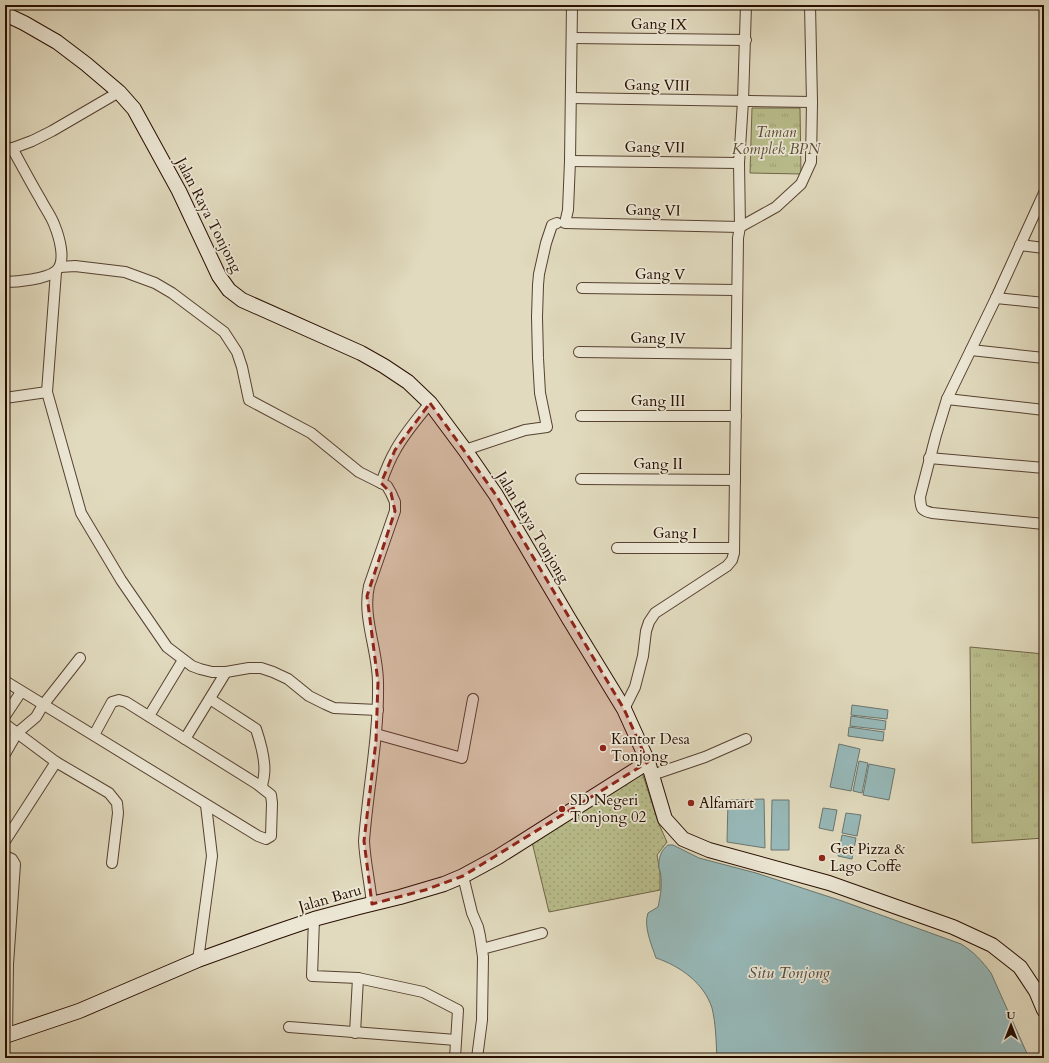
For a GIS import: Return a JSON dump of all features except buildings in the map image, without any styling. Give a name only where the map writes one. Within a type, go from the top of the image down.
[{"type":"main road","name":"Jalan Raya Tonjong","points":[[5,14],[57,42],[86,64],[134,109],[179,191],[219,276],[230,290],[242,300],[379,362],[408,382],[430,403],[465,450],[496,496],[624,709],[650,768],[665,819],[683,839],[709,850],[830,882],[953,927],[992,946],[1020,967],[1036,990],[1044,1010]]},
{"type":"main road","name":"Jalan Baru","points":[[6,1036],[79,1011],[198,960],[314,919],[444,884],[463,876],[498,857],[650,768]]},
{"type":"street","points":[[465,450],[525,430],[547,427],[540,393],[537,317],[538,285],[546,243],[552,225],[561,223],[568,210],[572,5]]},
{"type":"street","points":[[624,709],[637,680],[643,656],[646,631],[649,622],[655,613],[728,566],[734,553],[737,290],[738,238],[740,227],[739,163],[746,40],[746,5]]},
{"type":"street","points":[[740,227],[776,207],[800,184],[811,162],[812,102],[810,5]]},
{"type":"street","name":"Gang IX","points":[[572,38],[746,40]]},
{"type":"street","points":[[116,93],[52,131],[9,150],[54,224],[61,247],[47,392],[81,513],[121,580],[168,647],[192,666],[212,672],[261,668],[288,679],[309,696],[334,708],[378,710]]},
{"type":"street","name":"Gang VIII","points":[[571,98],[812,102]]},
{"type":"street","name":"Gang VII","points":[[570,161],[739,163]]},
{"type":"street","points":[[1043,195],[996,298],[947,399],[929,458],[920,497],[921,507],[924,511],[932,513],[1044,524]]},
{"type":"street","name":"Gang VI","points":[[561,223],[740,227]]},
{"type":"street","points":[[1020,245],[1044,248]]},
{"type":"street","points":[[5,282],[16,282],[48,276],[58,269],[75,266],[125,272],[156,283],[187,303],[224,332],[237,352],[242,367],[249,400],[311,433],[359,472],[387,486],[395,502],[395,511],[369,586],[367,596],[368,618],[377,664],[378,710],[364,841],[372,904]]},
{"type":"street","name":"Gang V","points":[[582,288],[737,290]]},
{"type":"street","points":[[996,298],[1044,303]]},
{"type":"street","points":[[971,350],[1044,358]]},
{"type":"street","name":"Gang IV","points":[[580,352],[736,354]]},
{"type":"street","points":[[5,398],[47,392]]},
{"type":"street","points":[[947,399],[1044,410]]},
{"type":"street","points":[[381,483],[387,464],[395,450],[430,403]]},
{"type":"street","name":"Gang III","points":[[581,416],[736,416]]},
{"type":"street","points":[[929,458],[1044,468]]},
{"type":"street","name":"Gang II","points":[[581,479],[735,480]]},
{"type":"street","name":"Gang I","points":[[617,548],[733,548]]},
{"type":"street","points":[[5,754],[17,733],[33,720],[80,658]]},
{"type":"street","points":[[149,716],[183,660]]},
{"type":"street","points":[[185,739],[226,672]]},
{"type":"street","points":[[5,682],[258,836],[266,839],[271,836],[271,795],[262,787],[126,702],[118,700],[112,702],[94,735]]},
{"type":"street","points":[[5,716],[21,692]]},
{"type":"street","points":[[210,699],[256,728],[265,767],[262,787]]},
{"type":"street","points":[[376,734],[462,758],[473,699]]},
{"type":"street","points":[[5,724],[56,762],[109,793],[117,803],[118,813],[112,863]]},
{"type":"street","points":[[650,768],[705,757],[746,739]]},
{"type":"street","points":[[5,841],[56,762]]},
{"type":"street","points":[[198,960],[212,856],[206,805]]},
{"type":"street","points":[[5,856],[12,859],[15,864],[8,964],[6,1036]]},
{"type":"street","points":[[463,876],[472,913],[478,927],[483,957],[482,1020],[478,1058]]},
{"type":"street","points":[[314,919],[312,976],[358,978],[423,992],[458,1010],[455,1058]]},
{"type":"street","points":[[482,949],[542,933]]},
{"type":"street","points":[[355,1033],[358,978]]},
{"type":"street","points":[[289,1027],[456,1040]]},
{"type":"highlighted area","points":[[430,403],[496,495],[624,709],[648,762],[463,876],[425,890],[372,904],[364,841],[376,741],[378,682],[367,596],[395,511],[391,493],[381,483],[395,450]]},
{"type":"green space","name":"Taman Komplek BPN","points":[[752,108],[800,108],[801,174],[750,173]]},
{"type":"green space","points":[[970,647],[1044,654],[1044,838],[972,843]]},
{"type":"green space","points":[[642,772],[658,822],[667,842],[657,855],[660,873],[660,890],[549,912],[532,842]]},
{"type":"water","points":[[852,705],[888,710],[887,719],[851,715]]},
{"type":"water","points":[[851,716],[886,721],[885,730],[850,726]]},
{"type":"water","points":[[849,727],[884,732],[883,741],[848,736]]},
{"type":"water","points":[[839,744],[860,749],[851,791],[830,787]]},
{"type":"water","points":[[859,761],[868,763],[862,793],[853,791]]},
{"type":"water","points":[[869,764],[895,769],[889,800],[863,795]]},
{"type":"water","points":[[764,799],[765,848],[727,842],[728,800]]},
{"type":"water","points":[[772,800],[789,800],[789,850],[771,850]]},
{"type":"water","points":[[823,808],[837,810],[833,831],[819,828]]},
{"type":"water","points":[[846,813],[861,815],[857,836],[842,833]]},
{"type":"water","points":[[842,835],[856,838],[852,859],[838,856]]},
{"type":"water","name":"Situ Tonjong","points":[[668,845],[673,845],[699,858],[756,873],[842,901],[961,944],[978,957],[991,973],[1029,1058],[717,1058],[716,1033],[712,1008],[708,999],[697,983],[690,977],[674,966],[656,958],[647,930],[648,913],[658,907],[660,896],[660,855]]},
{"type":"place","name":"Kantor Desa Tonjong","points":[[603,748]]},
{"type":"place","name":"Alfamart","points":[[691,803]]},
{"type":"place","name":"SD Negeri Tonjong 02","points":[[562,809]]},
{"type":"place","name":"Get Pizza & Lago Coffe","points":[[822,858]]}]
